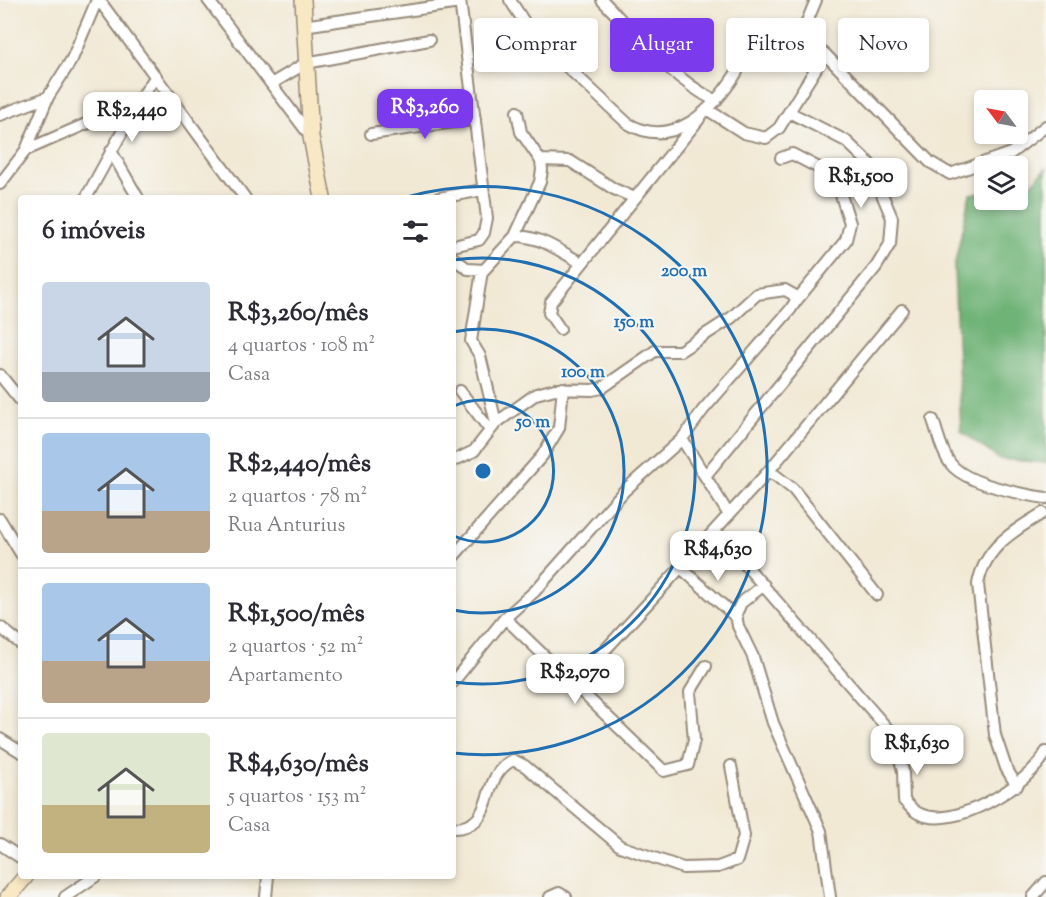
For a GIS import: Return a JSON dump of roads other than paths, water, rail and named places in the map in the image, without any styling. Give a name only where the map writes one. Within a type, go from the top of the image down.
[{"type":"street","points":[[0,184],[26,150],[48,97],[77,48],[98,0],[243,195]]},
{"type":"street","points":[[208,0],[311,137]]},
{"type":"street","points":[[303,0],[311,137],[322,195]]},
{"type":"street","points":[[510,0],[532,34],[627,123],[639,130],[663,132],[688,123],[705,112]]},
{"type":"street","points":[[602,0],[696,89],[716,101]]},
{"type":"street","points":[[808,18],[816,0]]},
{"type":"street","points":[[303,26],[460,1],[487,218],[484,233],[479,240],[471,244],[456,246]]},
{"type":"street","points":[[271,84],[306,63],[429,40]]},
{"type":"street","points":[[826,55],[930,162],[950,174],[1011,153],[1046,126]]},
{"type":"street","points":[[560,329],[549,313],[549,307],[580,263],[716,101],[737,72]]},
{"type":"street","points":[[705,112],[744,133],[766,138],[779,128],[814,72]]},
{"type":"street","points":[[88,195],[139,101],[156,76]]},
{"type":"street","points":[[0,115],[48,97]]},
{"type":"street","points":[[26,150],[139,101]]},
{"type":"street","points":[[493,427],[480,356],[471,341],[482,271],[515,236],[540,182],[540,160],[521,132],[517,112]]},
{"type":"street","points":[[705,476],[876,267],[890,244],[892,218],[869,164],[846,141],[789,112]]},
{"type":"street","points":[[371,134],[475,118]]},
{"type":"street","points":[[111,151],[136,195]]},
{"type":"street","points":[[456,678],[505,618],[535,591],[625,490],[682,439],[703,410],[790,310],[846,240],[850,224],[838,186],[818,167],[792,154],[782,158]]},
{"type":"street","points":[[540,160],[570,161],[614,189],[635,198]]},
{"type":"street","points":[[456,195],[483,190]]},
{"type":"street","points":[[515,236],[539,240],[580,263]]},
{"type":"street","points":[[456,260],[468,269],[482,271]]},
{"type":"street","points":[[456,460],[474,451],[493,427],[536,394],[563,388],[592,390],[602,388],[655,351],[680,351],[731,318],[758,294],[785,290],[794,296],[796,301]]},
{"type":"street","points":[[570,681],[596,660],[767,473],[902,310]]},
{"type":"street","points":[[0,375],[18,397]]},
{"type":"street","points":[[456,553],[542,456],[559,428],[563,388]]},
{"type":"street","points":[[460,391],[493,427]]},
{"type":"street","points":[[933,420],[944,450],[957,471],[969,478],[1041,497],[1045,515],[1008,535],[997,544],[981,569],[978,584],[995,735],[1006,768],[1017,786]]},
{"type":"street","points":[[682,439],[729,514]]},
{"type":"street","points":[[767,473],[793,489],[877,596]]},
{"type":"street","points":[[0,519],[18,549]]},
{"type":"street","points":[[715,530],[893,735],[903,771],[904,801],[918,814],[942,816],[981,805],[1017,786],[1032,773],[1046,752]]},
{"type":"street","points":[[680,567],[737,618],[753,657],[773,723],[821,831],[830,897]]},
{"type":"street","points":[[737,618],[741,603],[764,585]]},
{"type":"street","points":[[505,618],[664,771],[688,765],[694,740],[690,692],[706,666]]},
{"type":"street","points":[[0,627],[18,642]]},
{"type":"street","points":[[0,739],[18,750]]},
{"type":"street","points":[[456,828],[469,828],[477,822],[496,775],[503,765],[513,760],[525,766],[620,846],[683,868],[718,867],[737,860],[744,836],[731,765]]},
{"type":"street","points":[[0,844],[18,856]]},
{"type":"street","points":[[8,897],[23,879]]},
{"type":"street","points":[[65,897],[92,879]]},
{"type":"street","points":[[266,897],[268,879]]},
{"type":"street","points":[[1032,897],[1046,882]]},
{"type":"street","points":[[550,897],[559,893],[566,897]]}]
